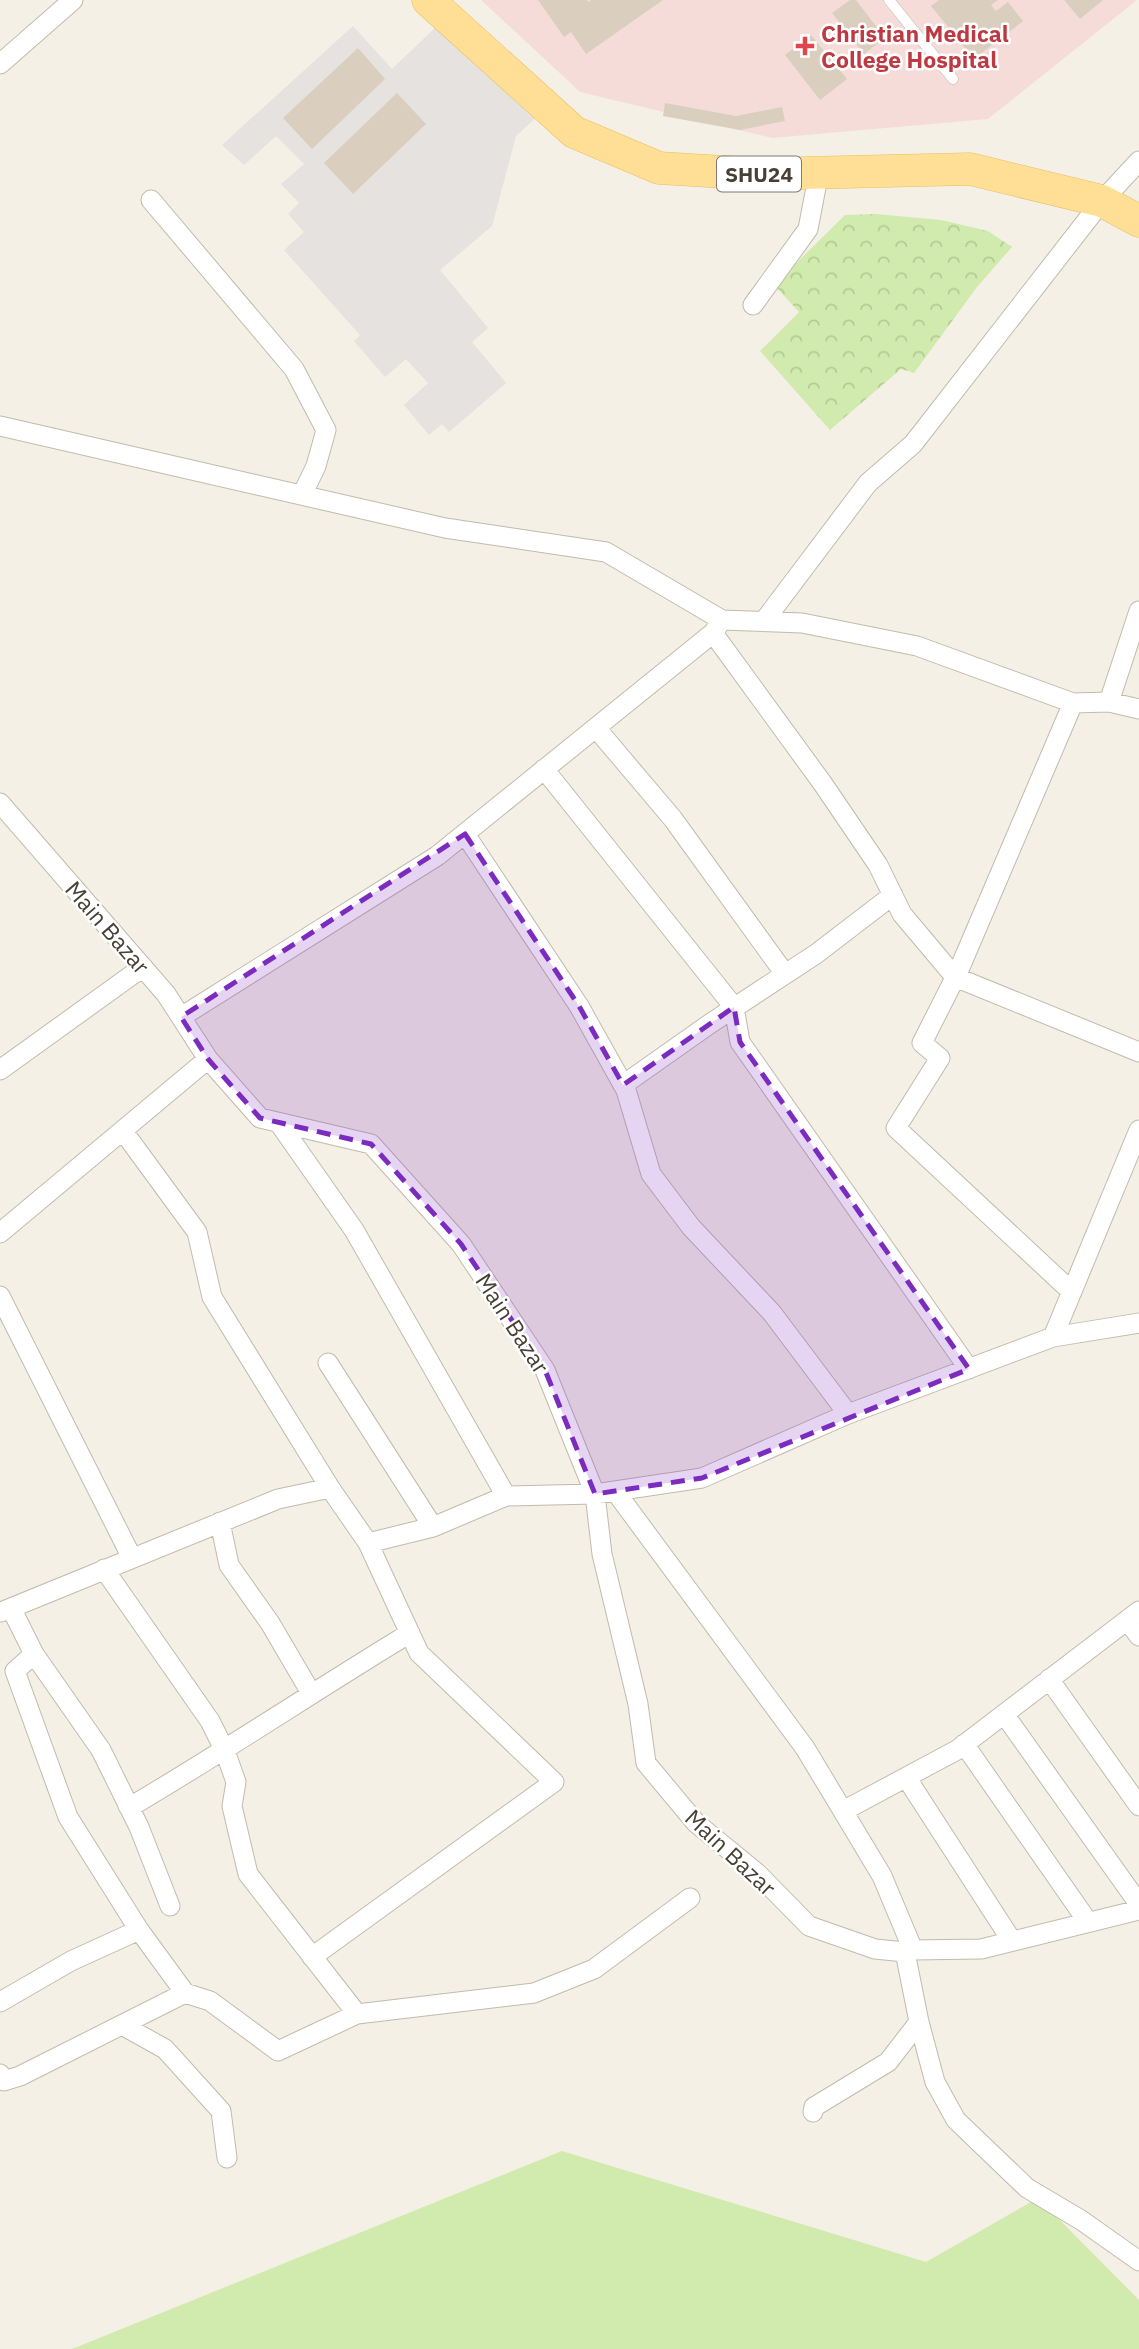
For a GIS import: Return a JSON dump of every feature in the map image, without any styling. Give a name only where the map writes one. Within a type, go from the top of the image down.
[{"type":"main road","name":"SHU24","points":[[437,5],[574,132],[659,168],[757,174],[970,169],[1102,201],[1139,221]]},
{"type":"street","points":[[0,64],[73,0]]},
{"type":"street","points":[[764,621],[868,483],[913,444],[1102,201],[1139,161]]},
{"type":"street","points":[[753,305],[808,229],[819,172]]},
{"type":"street","points":[[151,200],[294,369],[326,430],[316,466],[302,495]]},
{"type":"street","points":[[0,426],[445,528],[606,552],[718,626],[878,864],[902,914],[956,977],[1139,1052]]},
{"type":"street","points":[[1109,702],[1139,611]]},
{"type":"street","points":[[181,1017],[437,856],[718,626],[764,621],[802,623],[916,646],[1073,703],[1109,702],[1139,709]]},
{"type":"street","points":[[1072,1292],[895,1128],[940,1058],[922,1043],[956,977],[1073,703]]},
{"type":"street","points":[[596,728],[673,819],[785,974]]},
{"type":"street","points":[[544,769],[734,1007],[740,1042],[969,1369]]},
{"type":"street","name":"Main Bazar","points":[[4,814],[166,994],[208,1059],[260,1118],[371,1144],[461,1244],[545,1370],[605,1492],[602,1554],[638,1704],[646,1763],[696,1824],[757,1873],[809,1926],[875,1949],[981,1949],[1139,1910]]},
{"type":"street","points":[[465,834],[579,1006],[623,1085],[651,1174],[691,1227],[772,1313],[848,1414]]},
{"type":"street","points":[[623,1085],[734,1007],[816,954],[893,895]]},
{"type":"street","points":[[0,1070],[143,967]]},
{"type":"street","points":[[0,1233],[208,1059]]},
{"type":"street","points":[[279,1123],[354,1230],[506,1496]]},
{"type":"street","points":[[1053,1337],[1139,1130]]},
{"type":"street","points":[[123,1131],[197,1232],[212,1297],[330,1488],[368,1543],[419,1653],[554,1782],[312,1957]]},
{"type":"street","points":[[0,1296],[132,1558]]},
{"type":"street","points":[[368,1543],[433,1527],[506,1496],[605,1492],[702,1478],[848,1414],[1053,1337],[1139,1323]]},
{"type":"street","points":[[328,1363],[433,1527]]},
{"type":"street","points":[[170,1906],[101,1750],[3,1610],[278,1499],[330,1488]]},
{"type":"street","points":[[605,1492],[805,1748],[883,1876],[909,1951],[919,2022],[935,2082],[956,2120],[1027,2188],[1081,2220],[1139,2261]]},
{"type":"street","points":[[220,1522],[229,1565],[270,1623],[311,1693]]},
{"type":"street","points":[[104,1569],[203,1710],[225,1751],[236,1782],[232,1806],[248,1874],[357,2014]]},
{"type":"street","points":[[843,1811],[964,1744],[1133,1616],[1139,1636]]},
{"type":"street","points":[[128,1806],[225,1751],[311,1693],[410,1633]]},
{"type":"street","points":[[34,1654],[15,1671],[68,1817],[139,1930],[184,1993],[210,2001],[278,2051],[357,2014],[534,1993],[594,1969],[690,1898]]},
{"type":"street","points":[[1049,1679],[1139,1805]]},
{"type":"street","points":[[1004,1714],[1139,1904]]},
{"type":"street","points":[[964,1744],[1088,1922]]},
{"type":"street","points":[[906,1777],[1012,1941]]},
{"type":"street","points":[[0,2002],[71,1961],[139,1930]]},
{"type":"street","points":[[0,2074],[4,2081],[20,2076],[184,1993]]},
{"type":"street","points":[[813,2112],[814,2107],[888,2062],[919,2022]]},
{"type":"street","points":[[122,2025],[165,2049],[222,2110],[227,2158]]},
{"type":"lane","points":[[889,0],[953,79]]},
{"type":"highlighted area","points":[[465,834],[579,1006],[623,1085],[734,1007],[740,1042],[969,1369],[702,1478],[595,1494],[545,1370],[461,1244],[371,1144],[260,1118],[208,1059],[181,1017]]},
{"type":"shaded area","name":"Christian Medical College Hospital","points":[[481,0],[1137,0],[988,119],[772,138],[580,92]]},
{"type":"shaded area","points":[[353,26],[392,69],[437,26],[539,115],[516,136],[492,226],[440,270],[488,328],[472,342],[506,383],[449,432],[442,424],[429,435],[404,405],[428,383],[406,359],[385,377],[354,341],[360,335],[284,250],[304,232],[288,214],[299,203],[281,184],[304,164],[276,136],[244,165],[222,145]]},
{"type":"green space","points":[[876,214],[941,220],[988,231],[1012,247],[977,287],[914,373],[901,369],[830,430],[760,351],[799,312],[774,285],[845,215]]},
{"type":"green space","points":[[562,2151],[926,2262],[1038,2198],[1139,2300],[1139,2349],[72,2349]]},
{"type":"building","points":[[538,0],[663,0],[586,54],[571,32],[564,37]]},
{"type":"building","points":[[850,0],[856,0],[885,38],[864,54],[832,13]]},
{"type":"building","points":[[939,0],[998,0],[991,5],[996,11],[1008,2],[1023,21],[974,59],[959,41],[971,31],[966,24],[954,34],[931,6]]},
{"type":"building","points":[[1064,0],[1103,0],[1080,19]]},
{"type":"building","points":[[811,35],[847,79],[820,100],[785,55]]},
{"type":"building","points":[[358,48],[385,79],[312,149],[283,118]]},
{"type":"building","points":[[397,93],[426,124],[353,194],[324,163]]},
{"type":"building","points":[[665,103],[736,116],[782,107],[785,121],[740,130],[663,116]]},
{"type":"place","name":"Christian Medical College Hospital","points":[[805,46]]}]
